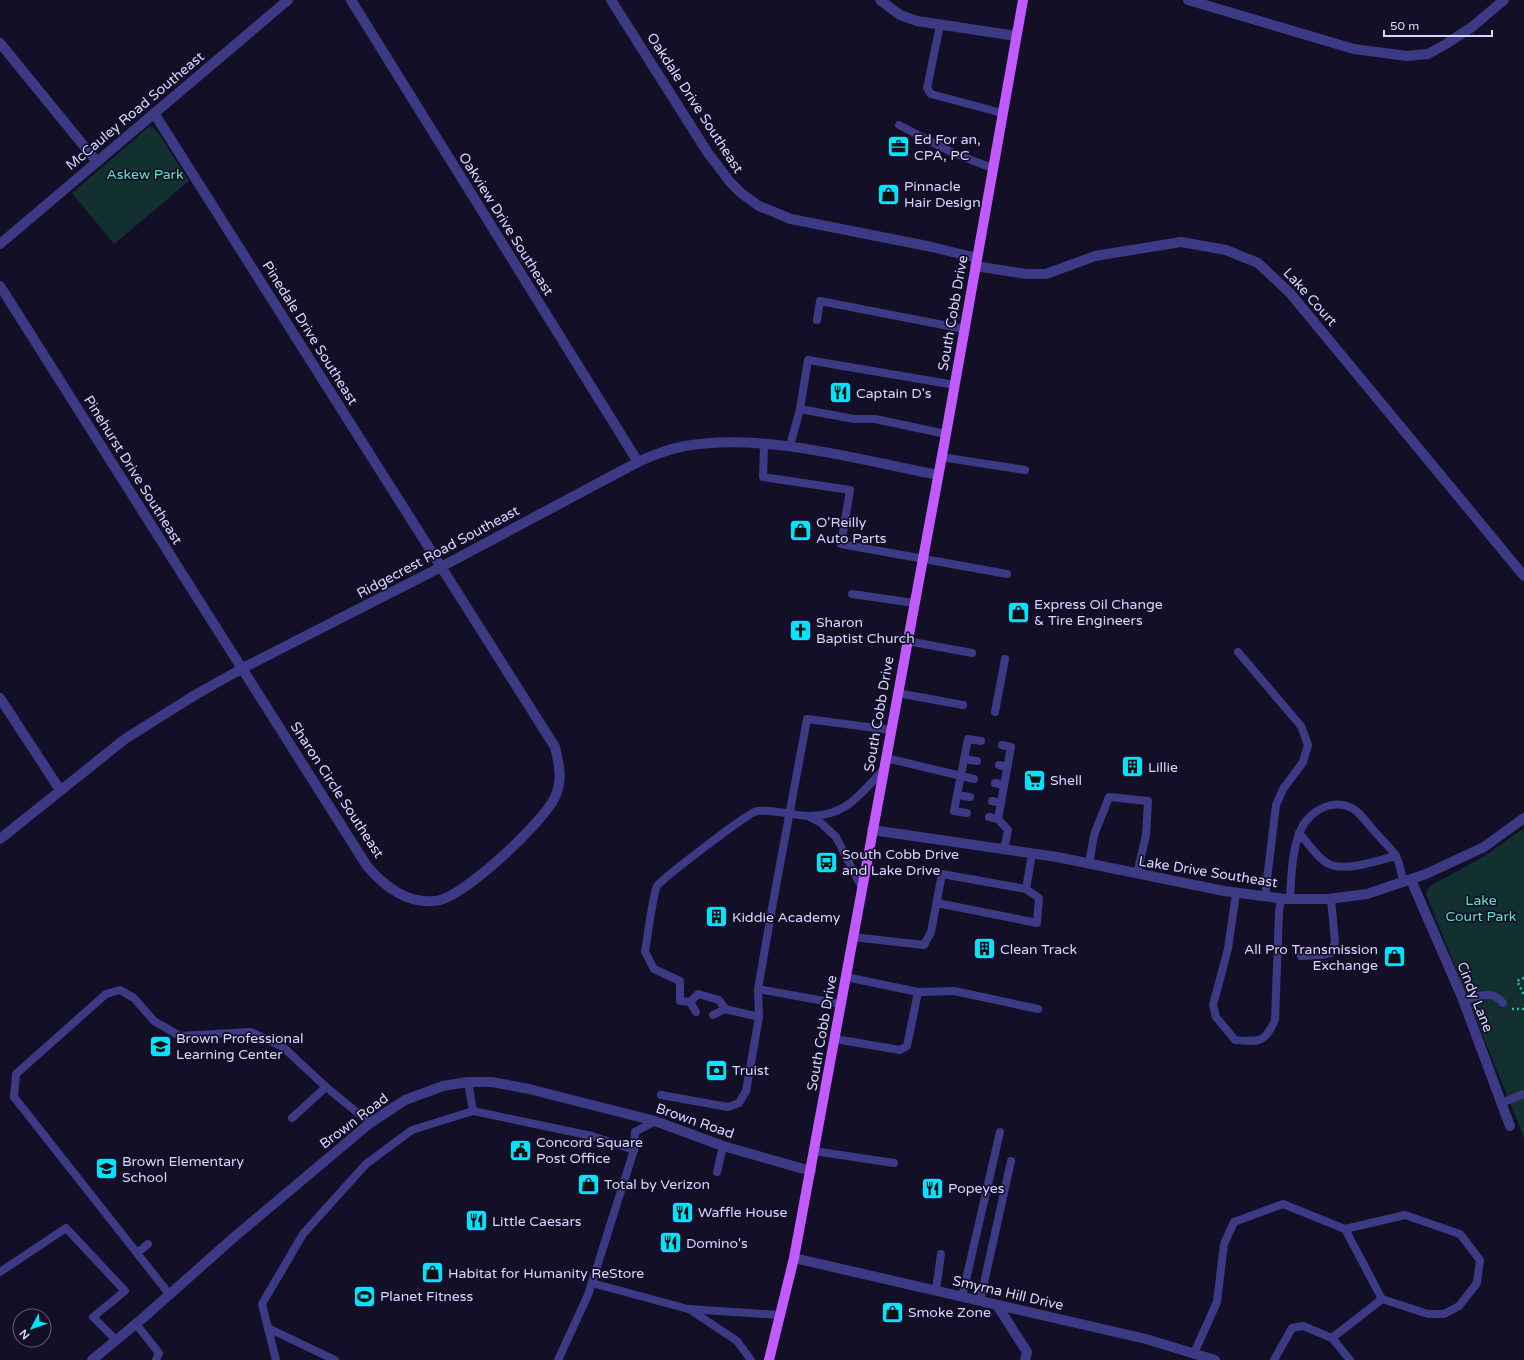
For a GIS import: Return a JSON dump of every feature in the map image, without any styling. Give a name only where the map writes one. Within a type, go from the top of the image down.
[{"type":"main road","name":"South Cobb Drive","points":[[769,1360],[794,1258],[811,1171],[872,830],[955,385],[992,168],[1023,0]]},
{"type":"street","name":"Oakview Drive Southeast","points":[[351,0],[638,462]]},
{"type":"street","name":"Oakdale Drive Southeast","points":[[612,0],[708,153],[730,182],[741,193],[759,206],[791,219],[932,247],[976,262]]},
{"type":"street","points":[[880,0],[900,15],[916,21],[1016,36]]},
{"type":"street","points":[[1188,0],[1354,50],[1406,56],[1428,54],[1446,44],[1472,27],[1504,0]]},
{"type":"street","name":"McCauley Road Southeast","points":[[0,244],[282,2]]},
{"type":"street","points":[[0,43],[97,162]]},
{"type":"street","name":"Pinedale Drive Southeast","points":[[154,113],[441,567]]},
{"type":"street","name":"Lake Court","points":[[976,262],[1026,274],[1046,274],[1095,256],[1181,242],[1226,250],[1258,263],[1290,293],[1524,576]]},
{"type":"street","name":"Pinehurst Drive Southeast","points":[[0,286],[243,668]]},
{"type":"street","name":"Ridgecrest Road Southeast","points":[[0,839],[104,755],[148,724],[243,668],[441,567],[638,462],[661,452],[684,446],[732,442],[790,446],[938,476]]},
{"type":"street","name":"Sharon Circle Southeast","points":[[243,668],[354,848],[379,879],[404,896],[416,900],[435,901],[457,893],[495,862],[539,819],[555,796],[560,778],[559,764],[551,740],[441,567]]},
{"type":"street","points":[[0,698],[60,790]]},
{"type":"street","name":"Lake Drive Southeast","points":[[872,830],[1032,854],[1236,893],[1285,898],[1331,899],[1367,894],[1408,881],[1441,868],[1484,847],[1510,830],[1524,818]]},
{"type":"street","name":"Cindy Lane","points":[[1408,881],[1463,1001],[1510,1126]]},
{"type":"street","name":"Brown Road","points":[[92,1360],[370,1123],[406,1100],[443,1086],[468,1082],[492,1082],[529,1089],[655,1121],[723,1146],[811,1171]]},
{"type":"street","name":"Smyrna Hill Drive","points":[[794,1258],[1146,1339],[1214,1360]]},
{"type":"street","points":[[996,1305],[1027,1352],[1025,1360]]},
{"type":"lane","points":[[940,25],[927,88],[931,94],[1002,113]]},
{"type":"lane","points":[[899,125],[951,152],[992,168]]},
{"type":"lane","points":[[817,320],[820,301],[964,329]]},
{"type":"lane","points":[[790,446],[800,409],[808,360],[955,385]]},
{"type":"lane","points":[[800,409],[854,418],[875,419],[946,434]]},
{"type":"lane","points":[[764,445],[763,477],[850,490],[841,544],[1007,574]]},
{"type":"lane","points":[[941,457],[1026,470]]},
{"type":"lane","points":[[852,594],[914,603]]},
{"type":"lane","points":[[907,641],[972,653]]},
{"type":"lane","points":[[1238,652],[1301,726],[1308,745],[1303,762],[1283,789],[1276,804],[1265,896]]},
{"type":"lane","points":[[994,712],[1005,659]]},
{"type":"lane","points":[[898,693],[963,706]]},
{"type":"lane","points":[[661,1095],[728,1107],[740,1103],[746,1092],[758,1017],[758,989],[807,719],[891,730]]},
{"type":"lane","points":[[967,813],[954,811],[964,759],[968,739],[981,741]]},
{"type":"lane","points":[[998,819],[1011,747],[1002,745]]},
{"type":"lane","points":[[886,758],[974,779]]},
{"type":"lane","points":[[964,759],[977,761]]},
{"type":"lane","points":[[999,765],[1007,767]]},
{"type":"lane","points":[[808,816],[832,813],[845,808],[883,770]]},
{"type":"lane","points":[[995,783],[1004,785]]},
{"type":"lane","points":[[958,795],[970,797]]},
{"type":"lane","points":[[1089,864],[1094,835],[1109,797],[1148,801],[1146,835],[1137,874]]},
{"type":"lane","points":[[992,801],[1001,803]]},
{"type":"lane","points":[[1236,893],[1228,949],[1213,1005],[1216,1017],[1235,1040],[1258,1041],[1269,1035],[1275,1020],[1285,898],[1293,868],[1299,833],[1306,821],[1320,809],[1334,804],[1346,806],[1356,811],[1396,856],[1408,881]]},
{"type":"lane","points":[[690,1002],[680,1001],[680,982],[654,969],[645,952],[657,887],[699,851],[755,811],[790,812],[808,816],[821,823],[836,837],[862,888]]},
{"type":"lane","points":[[989,817],[998,819],[1008,830],[1004,850]]},
{"type":"lane","points":[[1299,833],[1324,862],[1334,867],[1356,865],[1396,856]]},
{"type":"lane","points":[[1026,889],[1032,854]]},
{"type":"lane","points":[[853,938],[924,945],[931,932],[942,874],[1026,889],[1039,898],[1037,923],[937,904]]},
{"type":"lane","points":[[1302,956],[1331,953],[1335,942],[1331,899]]},
{"type":"lane","points":[[846,978],[918,992],[954,991],[1038,1009]]},
{"type":"lane","points":[[758,989],[841,1004]]},
{"type":"lane","points":[[170,1295],[14,1097],[16,1074],[106,994],[120,990],[134,998],[154,1021],[180,1036],[251,1032],[283,1047],[326,1087],[370,1123]]},
{"type":"lane","points":[[835,1039],[900,1050],[907,1046],[918,992]]},
{"type":"lane","points":[[690,1002],[698,994],[719,1000],[725,1009]]},
{"type":"lane","points":[[1463,1001],[1480,996],[1494,995],[1499,997],[1504,1006]]},
{"type":"lane","points":[[690,1002],[696,1012]]},
{"type":"lane","points":[[713,1015],[725,1009],[758,1017]]},
{"type":"lane","points":[[468,1082],[473,1111]]},
{"type":"lane","points":[[292,1118],[326,1087]]},
{"type":"lane","points":[[1501,1103],[1524,1094]]},
{"type":"lane","points":[[276,1360],[262,1304],[303,1234],[366,1164],[412,1130],[473,1111],[592,1136],[634,1150]]},
{"type":"lane","points":[[558,1360],[592,1284],[634,1150],[635,1132],[655,1121]]},
{"type":"lane","points":[[962,1297],[1000,1132]]},
{"type":"lane","points":[[717,1172],[723,1146]]},
{"type":"lane","points":[[814,1151],[894,1163]]},
{"type":"lane","points":[[980,1301],[1011,1160]]},
{"type":"lane","points":[[1194,1353],[1216,1302],[1224,1244],[1234,1222],[1283,1204],[1344,1229],[1405,1215],[1460,1234],[1480,1260],[1477,1283],[1459,1306],[1444,1314],[1428,1314],[1382,1299],[1344,1229]]},
{"type":"lane","points":[[0,1272],[66,1228],[125,1291],[93,1317],[116,1340]]},
{"type":"lane","points":[[137,1253],[148,1244]]},
{"type":"lane","points":[[936,1290],[941,1254]]},
{"type":"lane","points":[[592,1284],[688,1309],[780,1315]]},
{"type":"lane","points":[[1332,1338],[1382,1299]]},
{"type":"lane","points":[[688,1309],[737,1341],[751,1360]]},
{"type":"lane","points":[[136,1324],[159,1353],[156,1360]]},
{"type":"lane","points":[[1274,1360],[1292,1328],[1303,1326],[1332,1338],[1350,1360]]},
{"type":"lane","points":[[268,1328],[335,1360]]},
{"type":"path","points":[[1524,978],[1517,981],[1524,995]]},
{"type":"path","points":[[1504,1006],[1524,1010]]},
{"type":"green space","name":"Askew Park","points":[[150,126],[157,131],[189,181],[114,244],[72,193]]},
{"type":"green space","name":"Lake Court Park","points":[[1524,828],[1524,1138],[1426,894],[1430,886],[1483,857]]},
{"type":"place","name":"Ed For an, CPA, PC","points":[[898,147]]},
{"type":"place","name":"Pinnacle Hair Design","points":[[889,194]]},
{"type":"place","name":"Captain D's","points":[[841,393]]},
{"type":"place","name":"O'Reilly Auto Parts","points":[[800,530]]},
{"type":"place","name":"Express Oil Change & Tire Engineers","points":[[1018,612]]},
{"type":"place","name":"Sharon Baptist Church","points":[[800,630]]},
{"type":"place","name":"Lillie","points":[[1133,767]]},
{"type":"place","name":"Shell","points":[[1034,780]]},
{"type":"place","name":"South Cobb Drive and Lake Drive","points":[[827,862]]},
{"type":"place","name":"Kiddie Academy","points":[[717,917]]},
{"type":"place","name":"Clean Track","points":[[985,949]]},
{"type":"place","name":"All Pro Transmission Exchange","points":[[1394,957]]},
{"type":"place","name":"Brown Professional Learning Center","points":[[160,1046]]},
{"type":"place","name":"Truist","points":[[717,1070]]},
{"type":"place","name":"Concord Square Post Office","points":[[521,1150]]},
{"type":"place","name":"Brown Elementary School","points":[[107,1169]]},
{"type":"place","name":"Total by Verizon","points":[[588,1184]]},
{"type":"place","name":"Popeyes","points":[[933,1188]]},
{"type":"place","name":"Waffle House","points":[[682,1212]]},
{"type":"place","name":"Little Caesars","points":[[476,1221]]},
{"type":"place","name":"Domino's","points":[[670,1243]]},
{"type":"place","name":"Habitat for Humanity ReStore","points":[[433,1273]]},
{"type":"place","name":"Planet Fitness","points":[[365,1296]]},
{"type":"place","name":"Smoke Zone","points":[[893,1312]]}]
